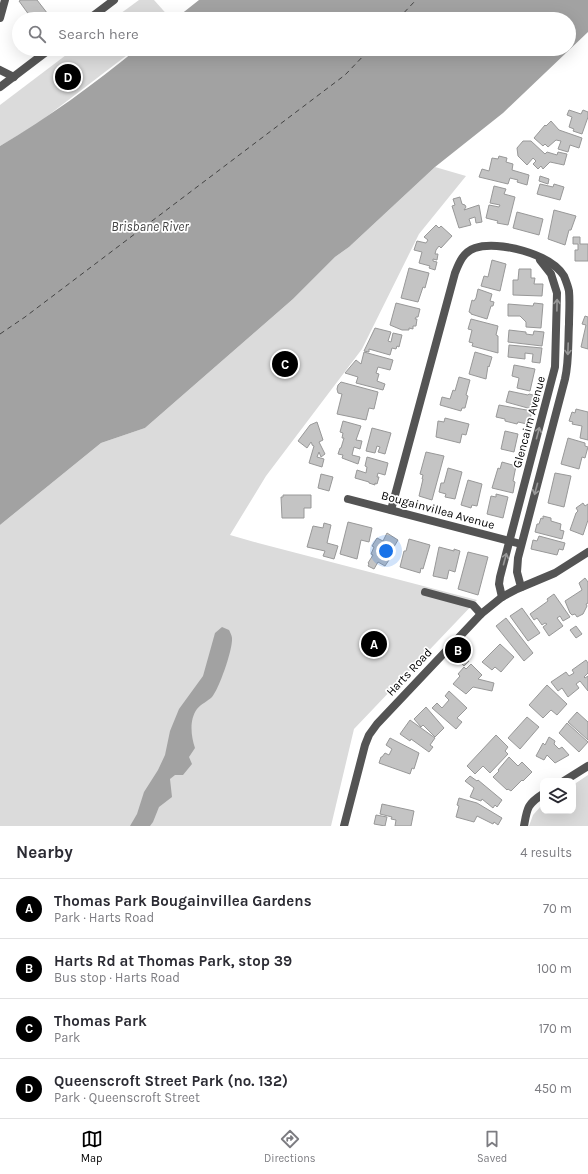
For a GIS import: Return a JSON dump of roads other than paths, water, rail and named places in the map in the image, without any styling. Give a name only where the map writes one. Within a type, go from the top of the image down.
[{"type":"street","points":[[0,18],[4,0]]},
{"type":"street","points":[[98,12],[114,0]]},
{"type":"street","points":[[0,87],[41,56]]},
{"type":"street","points":[[0,70],[14,76]]},
{"type":"street","name":"Glencairn Avenue","points":[[391,510],[455,273],[461,258],[475,248],[493,245],[519,250],[549,262],[559,270],[567,285],[569,297],[568,357],[565,379],[521,544],[517,570],[521,587]]},
{"type":"street","name":"Glencairn Avenue","points":[[502,597],[500,581],[555,367],[557,293],[554,282],[548,270],[535,256]]},
{"type":"street","name":"Bougainvillea Avenue","points":[[348,499],[521,544]]},
{"type":"street","name":"Harts Road","points":[[344,826],[362,753],[369,735],[377,724],[481,614],[502,597],[561,569],[588,552]]},
{"type":"street","points":[[424,592],[472,605],[481,614]]},
{"type":"street","points":[[569,778],[588,766]]},
{"type":"street","points":[[524,826],[527,809],[540,796]]},
{"type":"water","name":"Brisbane River","points":[[199,0],[588,0],[588,32],[576,43],[576,12],[184,12]]},
{"type":"water","name":"Brisbane River","points":[[128,56],[563,56],[503,113],[435,167],[349,247],[335,257],[293,299],[145,428],[101,443],[0,525],[0,146],[36,124]]},
{"type":"water","points":[[222,627],[229,630],[232,643],[222,678],[215,693],[194,713],[192,738],[195,748],[189,757],[192,764],[183,775],[175,775],[170,779],[172,797],[159,807],[150,826],[130,826],[137,814],[144,792],[158,770],[165,755],[170,731],[179,709],[203,676],[215,633]]},
{"type":"place","name":"Queenscroft Street Park (no. 132)","points":[[68,77]]},
{"type":"place","name":"Thomas Park","points":[[285,364]]},
{"type":"place","name":"Thomas Park Bougainvillea Gardens","points":[[374,644]]},
{"type":"place","name":"Harts Rd at Thomas Park, stop 39","points":[[458,650]]}]
